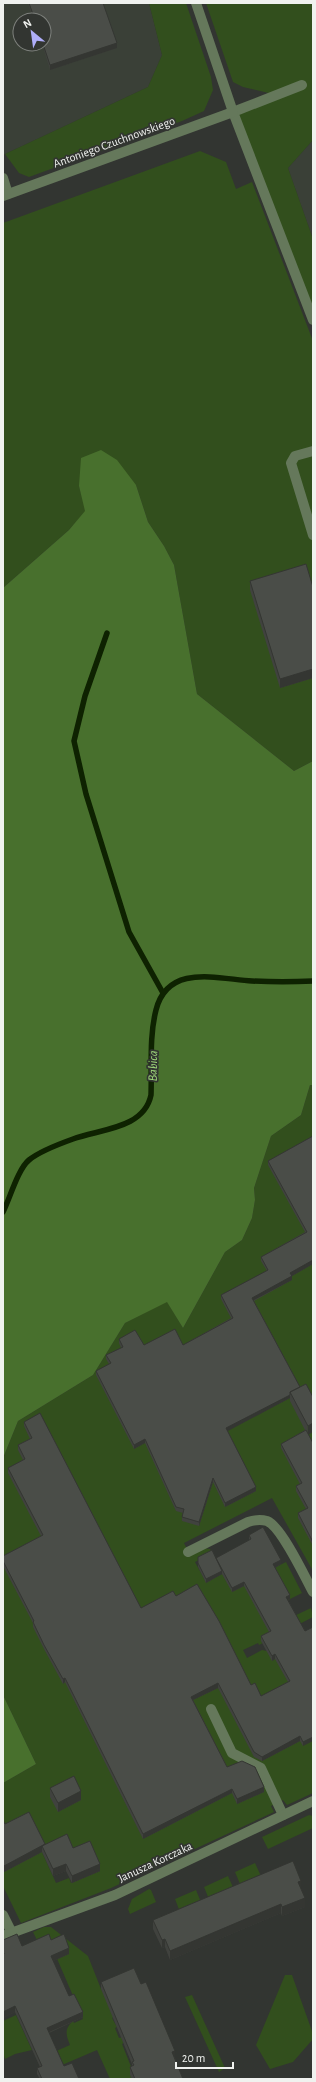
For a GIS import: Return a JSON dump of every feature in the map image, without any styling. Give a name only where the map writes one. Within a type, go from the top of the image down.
[{"type":"street","points":[[196,3],[233,112],[313,320]]},
{"type":"street","name":"Antoniego Czuchnowskiego","points":[[6,195],[233,112],[302,85]]},
{"type":"street","points":[[3,178],[6,195]]},
{"type":"street","points":[[313,451],[295,456],[291,463],[313,535]]},
{"type":"street","points":[[188,1552],[248,1522],[257,1520],[267,1521],[279,1531],[313,1592]]},
{"type":"street","points":[[211,1710],[232,1753],[261,1768],[283,1815]]},
{"type":"street","name":"Janusza Korczaka","points":[[7,1934],[115,1895],[313,1801]]},
{"type":"street","points":[[3,1915],[7,1934]]},
{"type":"shaded area","points":[[3,3],[149,3],[162,55],[148,87],[3,155]]},
{"type":"shaded area","points":[[313,140],[313,239],[288,168]]},
{"type":"green space","points":[[149,3],[186,3],[211,77],[213,90],[204,111],[182,121],[29,177],[19,173],[5,154],[148,87],[162,55]]},
{"type":"green space","points":[[206,3],[313,3],[313,140],[288,168],[313,239],[313,320],[233,112],[277,95],[243,87],[233,82]]},
{"type":"green space","points":[[200,151],[226,162],[236,189],[252,182],[313,341],[313,761],[294,771],[197,694],[174,565],[164,546],[148,522],[136,485],[79,486],[86,511],[69,530],[3,588],[3,223]]},
{"type":"green space","points":[[101,450],[117,460],[136,485],[148,522],[164,546],[174,565],[197,694],[294,771],[313,761],[313,1085],[310,1085],[301,1115],[271,1136],[254,1188],[255,1200],[252,1218],[242,1240],[225,1252],[183,1328],[167,1302],[125,1323],[93,1375],[18,1421],[3,1458],[3,588],[69,530],[85,511],[79,486],[81,458]]},
{"type":"green space","points":[[310,1085],[313,1085],[313,1571],[272,1498],[184,1543],[190,1555],[204,1548],[210,1549],[213,1553],[195,1562],[206,1582],[222,1574],[270,1570],[286,1562],[302,1593],[286,1601],[294,1616],[311,1608],[313,1617],[259,1645],[258,1643],[243,1650],[247,1658],[262,1650],[267,1651],[313,1632],[313,1793],[287,1805],[283,1800],[271,1806],[274,1812],[111,1888],[21,1923],[3,1886],[3,1872],[22,1862],[3,1825],[3,1783],[36,1764],[3,1695],[3,1458],[18,1421],[93,1375],[125,1323],[167,1301],[183,1328],[225,1252],[242,1240],[252,1218],[255,1200],[254,1188],[271,1136],[301,1115]],"holes":[[[42,1852],[100,1871],[71,1883],[69,1878],[56,1883]]]},
{"type":"green space","points":[[3,1695],[36,1764],[3,1783]]},
{"type":"green space","points":[[309,1815],[313,1816],[313,1828],[268,1849],[262,1837]]},
{"type":"green space","points":[[255,1863],[265,1885],[243,1891],[235,1872]]},
{"type":"green space","points":[[228,1876],[236,1894],[211,1904],[204,1887]]},
{"type":"green space","points":[[149,1889],[151,1890],[156,1902],[130,1914],[128,1909],[132,1899]]},
{"type":"green space","points":[[196,1890],[203,1907],[183,1920],[175,1899]]},
{"type":"green space","points":[[44,1927],[51,1927],[88,1956],[101,1989],[116,2016],[112,2018],[117,2027],[115,2028],[119,2038],[122,2037],[125,2042],[122,2044],[136,2079],[110,2079],[97,2050],[62,2065],[54,2052],[70,2045],[67,2035],[68,2027],[73,2021],[74,2023],[83,2019],[49,1940],[39,1944],[33,1932]]},
{"type":"green space","points":[[285,1975],[292,1975],[313,2034],[313,2039],[293,2062],[270,2069],[256,2045]]},
{"type":"green space","points":[[192,1995],[225,2068],[219,2072],[185,1997]]},
{"type":"green space","points":[[16,2015],[32,2050],[15,2054],[5,2059],[3,2046],[3,2021]]},
{"type":"building","points":[[29,3],[103,3],[117,43],[50,65],[46,52],[52,52],[52,12],[32,12]]},
{"type":"building","points":[[306,564],[313,587],[313,669],[280,679],[250,581]]},
{"type":"building","points":[[313,1136],[313,1260],[290,1273],[292,1276],[252,1298],[300,1387],[290,1392],[290,1395],[226,1428],[256,1487],[225,1503],[213,1478],[199,1522],[182,1517],[184,1509],[176,1507],[145,1439],[134,1445],[96,1371],[111,1363],[106,1355],[123,1347],[119,1339],[135,1330],[144,1345],[175,1329],[183,1345],[233,1318],[221,1295],[268,1270],[261,1257],[307,1232],[268,1161]]},
{"type":"building","points":[[306,1384],[313,1397],[313,1423],[308,1426],[290,1392]]},
{"type":"building","points":[[40,1413],[141,1608],[173,1591],[176,1596],[197,1584],[219,1621],[251,1685],[255,1683],[261,1696],[290,1681],[275,1654],[272,1656],[261,1636],[271,1631],[244,1582],[232,1588],[216,1558],[251,1539],[249,1535],[263,1527],[281,1560],[273,1564],[290,1595],[286,1597],[305,1631],[313,1627],[313,1737],[303,1742],[300,1736],[262,1757],[254,1752],[218,1683],[191,1697],[227,1767],[242,1761],[255,1767],[264,1787],[237,1799],[232,1789],[143,1834],[65,1678],[63,1679],[44,1645],[33,1622],[34,1621],[3,1561],[3,1556],[43,1535],[8,1468],[25,1459],[18,1445],[32,1438],[24,1422]]},
{"type":"building","points":[[306,1430],[313,1443],[313,1542],[298,1513],[308,1508],[296,1486],[302,1483],[281,1444]]},
{"type":"building","points":[[212,1550],[222,1571],[206,1579],[198,1563],[198,1557]]},
{"type":"building","points":[[74,1776],[81,1791],[58,1803],[50,1788]]},
{"type":"building","points":[[29,1812],[45,1844],[4,1866],[3,1820],[5,1824]]},
{"type":"building","points":[[67,1834],[73,1848],[90,1841],[100,1864],[72,1876],[66,1864],[53,1869],[42,1846]]},
{"type":"building","points":[[293,1861],[301,1881],[298,1882],[305,1898],[282,1907],[281,1904],[170,1951],[165,1939],[162,1940],[153,1920]]},
{"type":"building","points":[[17,1934],[22,1946],[49,1934],[51,1940],[64,1934],[69,1948],[51,1956],[69,1996],[74,1994],[83,2012],[47,2028],[64,2066],[72,2063],[79,2079],[42,2079],[37,2068],[42,2066],[15,2006],[3,2012],[3,1940]]},
{"type":"building","points":[[134,1968],[141,1984],[146,1982],[175,2051],[172,2052],[183,2079],[135,2079],[130,2067],[134,2065],[132,2062],[134,2061],[101,1982]]},
{"type":"waterway","points":[[107,633],[85,696],[74,741],[86,794],[129,932],[163,993]]},
{"type":"waterway","name":"Babica","points":[[3,1212],[21,1170],[33,1157],[62,1143],[120,1126],[140,1115],[147,1106],[151,1095],[152,1031],[154,1020],[162,995],[171,985],[196,977],[252,981],[313,981]]}]
